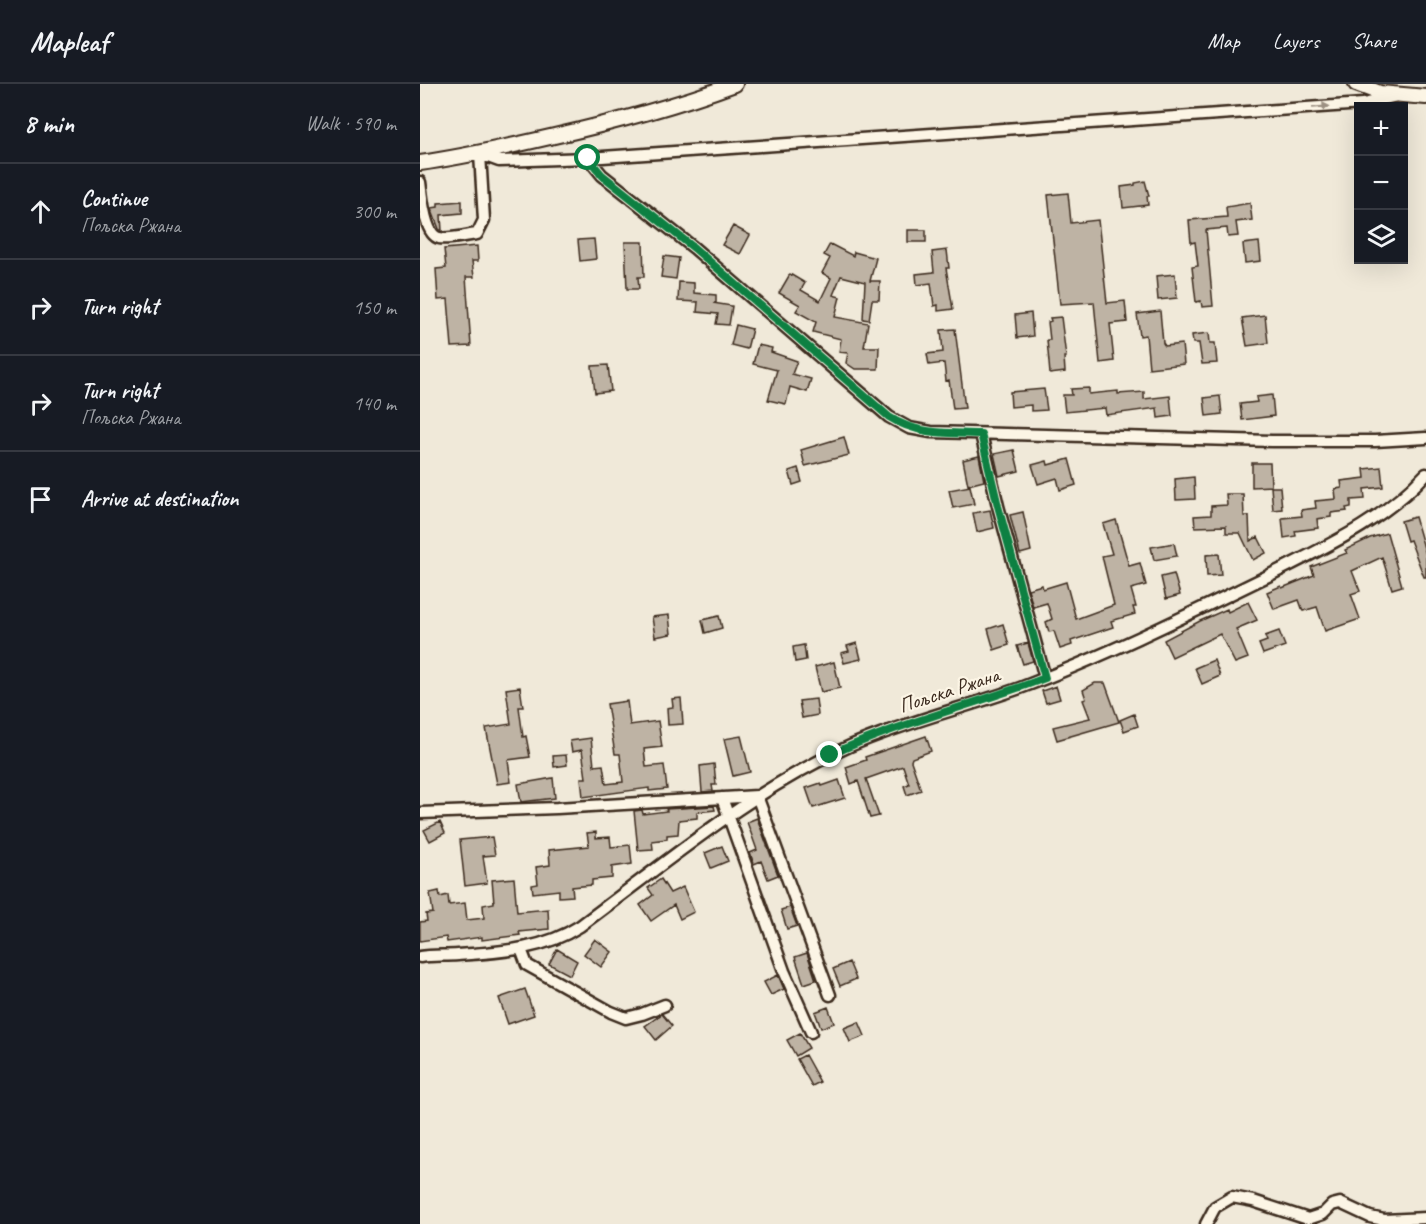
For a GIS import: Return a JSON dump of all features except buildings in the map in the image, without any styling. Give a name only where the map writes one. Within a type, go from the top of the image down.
[{"type":"main road","points":[[420,163],[480,154],[626,118],[735,84]]},
{"type":"main road","points":[[1356,84],[1380,93],[1426,97]]},
{"type":"street","points":[[420,182],[428,226],[431,233],[439,238],[477,234],[484,220],[480,154],[499,162],[588,158],[1363,104],[1399,96]]},
{"type":"street","points":[[588,158],[602,175],[694,248],[889,417],[909,428],[921,431],[981,434],[1272,441],[1375,441],[1426,438]]},
{"type":"street","points":[[981,434],[998,506],[1045,678]]},
{"type":"street","name":"Пољска Ржана","points":[[420,957],[521,949],[550,942],[571,932],[757,796],[805,768],[872,736],[1045,678],[1164,627],[1344,538],[1381,515],[1426,474]]},
{"type":"street","points":[[420,813],[557,808],[757,796],[830,995]]},
{"type":"street","points":[[722,798],[784,971],[811,1032]]},
{"type":"street","points":[[521,949],[527,965],[626,1018],[666,1005]]},
{"type":"street","points":[[1206,1224],[1215,1207],[1232,1197],[1253,1201],[1308,1219],[1323,1214],[1332,1205],[1340,1203],[1384,1220],[1426,1218]]},
{"type":"route","points":[[588,158],[602,175],[694,248],[889,417],[909,428],[921,431],[981,434],[983,451],[1045,678],[894,728],[830,755]]}]
